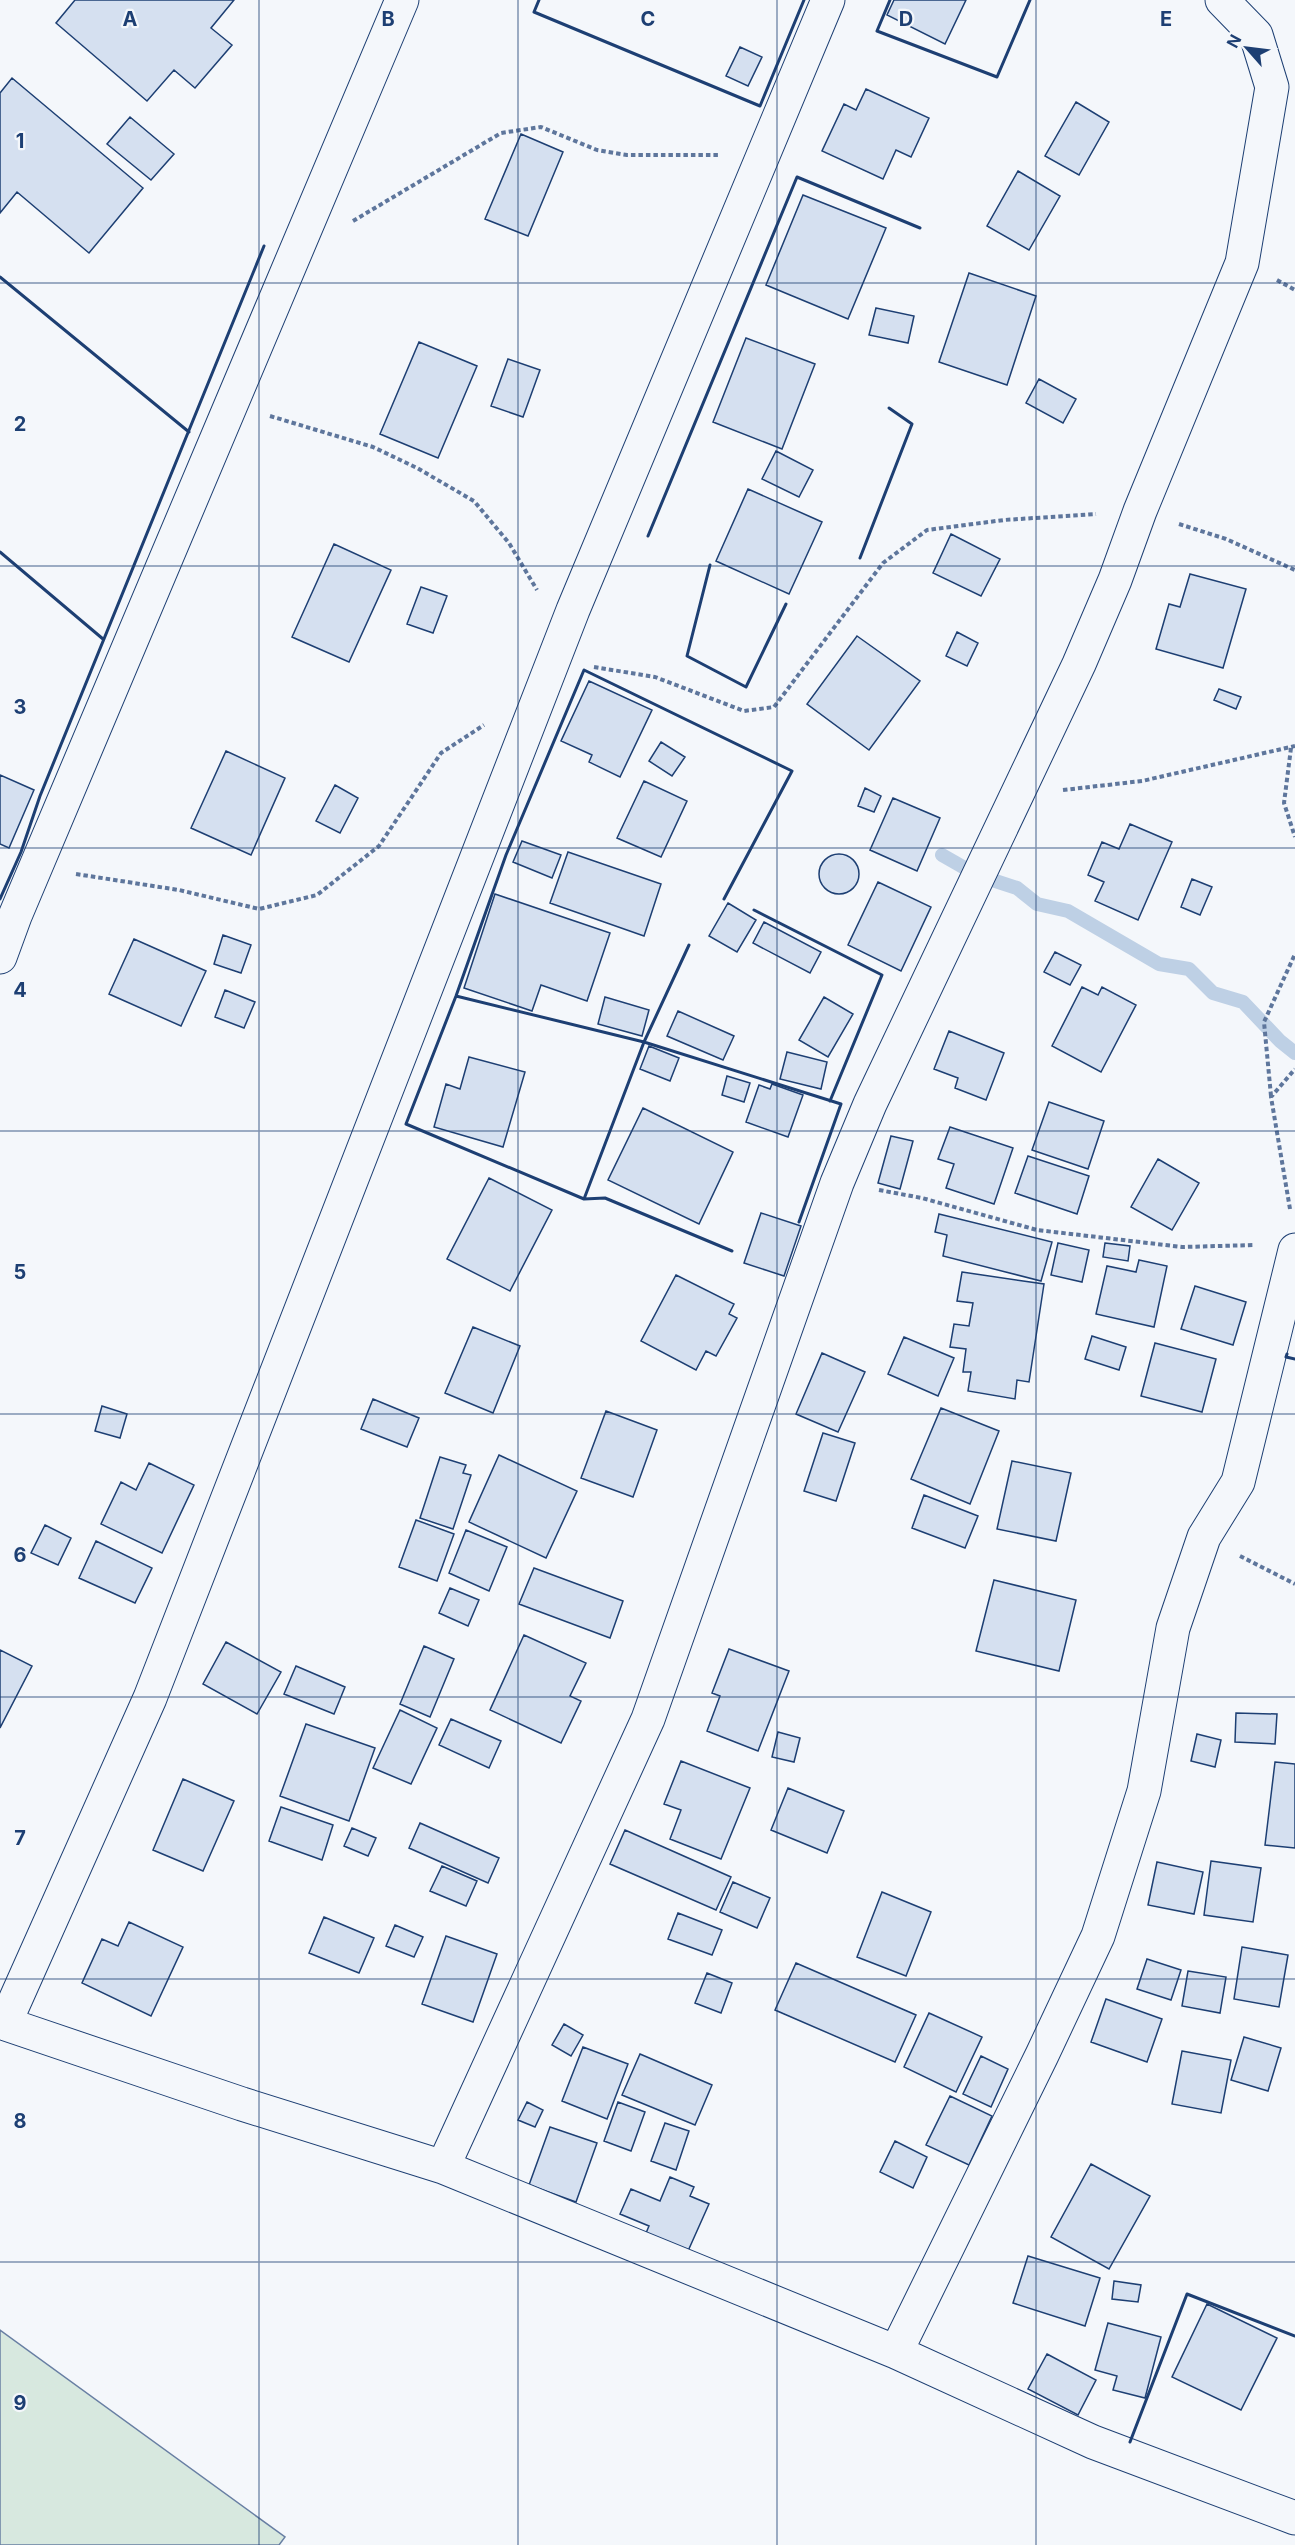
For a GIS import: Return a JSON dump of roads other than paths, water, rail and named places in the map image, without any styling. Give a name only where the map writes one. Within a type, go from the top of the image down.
[{"type":"street","points":[[0,957],[35,868],[402,0]]},
{"type":"street","points":[[828,0],[573,610],[150,1698],[2,2023],[242,2104],[443,2167],[896,2352],[1094,2442],[1295,2518]]},
{"type":"street","points":[[443,2167],[648,1719],[837,1183],[875,1094],[972,886],[1022,787],[1097,622],[1242,262],[1272,87],[1256,34],[1222,0]]},
{"type":"street","points":[[896,2352],[1098,1936],[1144,1791],[1173,1628],[1204,1537],[1238,1482],[1295,1250]]},
{"type":"waterway","points":[[942,855],[977,875],[1017,888],[1037,904],[1068,911],[1159,964],[1189,969],[1213,993],[1243,1002],[1280,1041],[1295,1053]]}]
